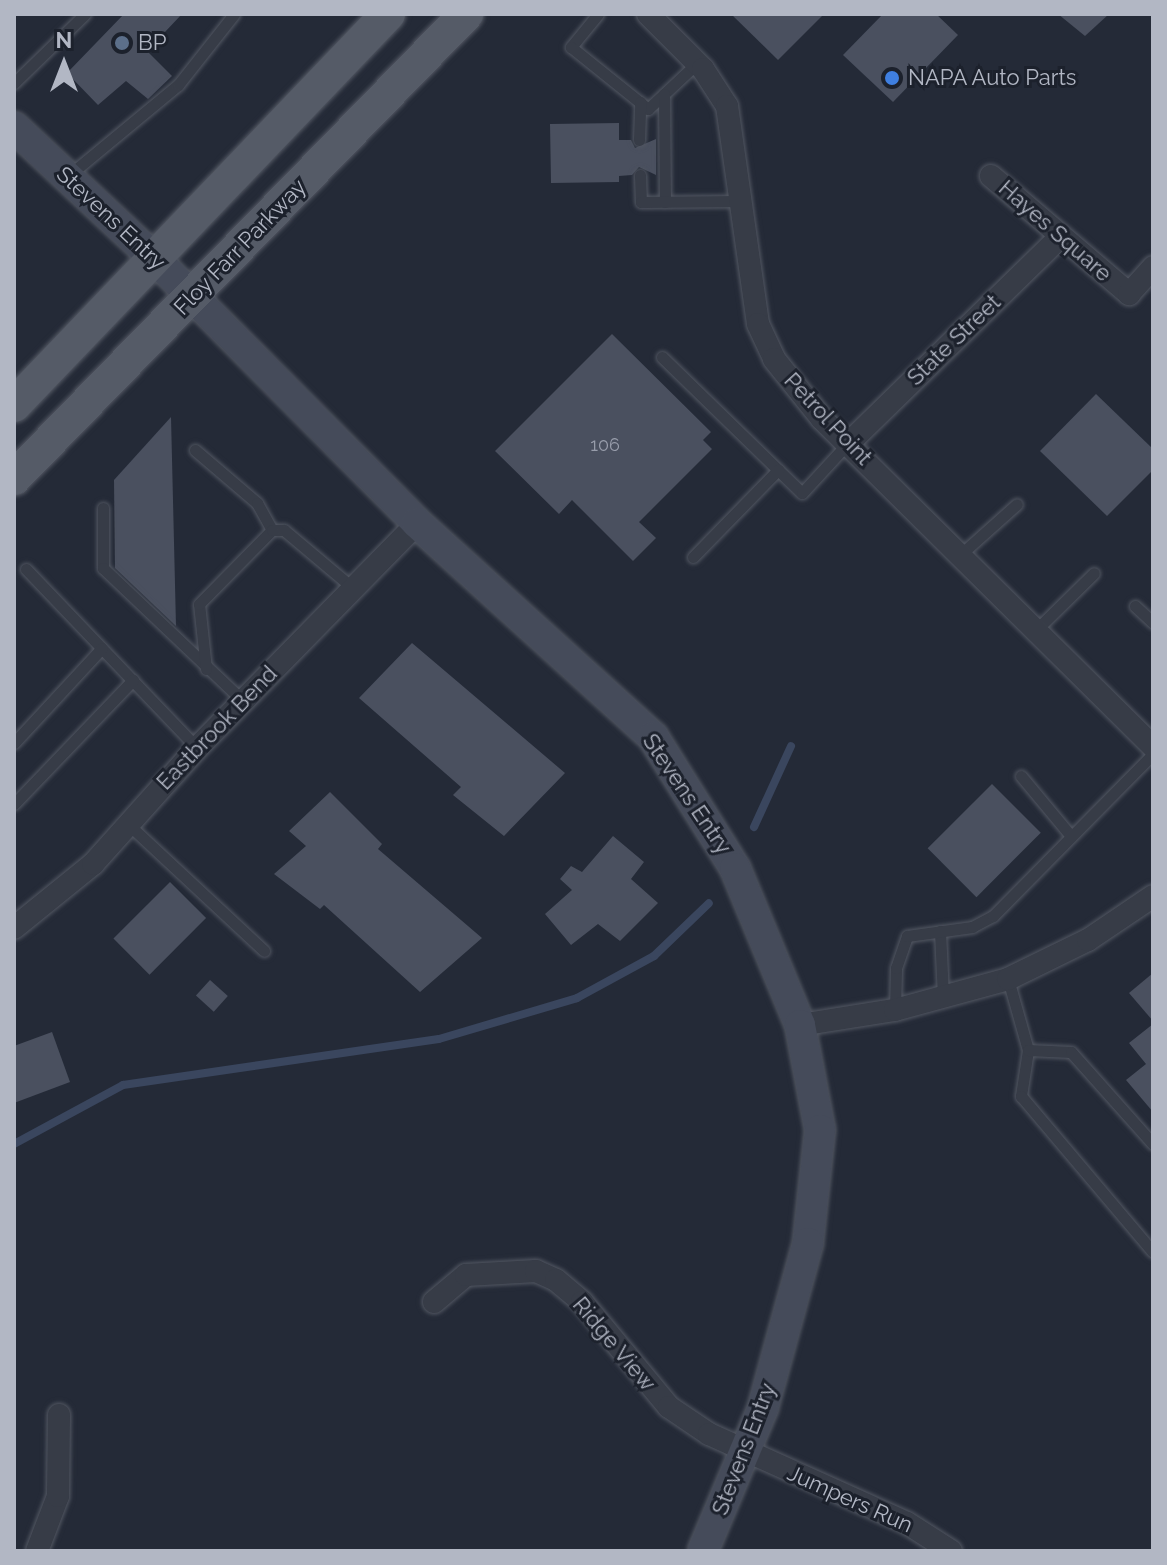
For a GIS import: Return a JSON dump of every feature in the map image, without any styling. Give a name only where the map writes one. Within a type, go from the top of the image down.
[{"type":"main road","points":[[14,405],[388,14]]},
{"type":"main road","name":"Floy Farr Parkway","points":[[14,478],[466,14]]},
{"type":"street","name":"Petrol Point","points":[[648,14],[697,63],[727,106],[758,324],[769,347],[822,419],[1153,747]]},
{"type":"street","name":"Stevens Entry","points":[[14,127],[193,296],[417,523],[653,737],[729,855],[800,1025],[820,1130],[808,1243],[747,1451],[703,1551]]},
{"type":"street","name":"Hayes Square","points":[[991,176],[1059,238],[1129,294],[1153,267]]},
{"type":"street","name":"State Street","points":[[849,443],[1059,238]]},
{"type":"street","name":"Eastbrook Bend","points":[[14,928],[93,864],[242,700],[417,523]]},
{"type":"street","points":[[800,1025],[895,1010],[1008,979],[1088,940],[1153,896]]},
{"type":"street","name":"Ridge View","points":[[434,1302],[466,1275],[536,1271],[556,1280],[582,1302],[669,1407],[709,1434],[747,1451]]},
{"type":"street","points":[[37,1551],[58,1496],[59,1415]]},
{"type":"street","name":"Jumpers Run","points":[[747,1451],[833,1494],[907,1523],[951,1551]]},
{"type":"lane","points":[[14,83],[85,14]]},
{"type":"lane","points":[[67,177],[178,85],[234,14]]},
{"type":"lane","points":[[598,14],[571,47],[648,109],[697,63]]},
{"type":"lane","points":[[664,94],[665,202]]},
{"type":"lane","points":[[639,140],[640,102]]},
{"type":"lane","points":[[640,175],[641,202],[742,201]]},
{"type":"lane","points":[[662,357],[802,493],[849,443]]},
{"type":"lane","points":[[195,450],[257,503],[272,530]]},
{"type":"lane","points":[[693,557],[778,470]]},
{"type":"lane","points":[[960,555],[1017,504]]},
{"type":"lane","points":[[103,508],[103,568],[242,700]]},
{"type":"lane","points":[[206,669],[199,604],[272,530],[284,530],[354,589]]},
{"type":"lane","points":[[26,569],[197,748]]},
{"type":"lane","points":[[1036,630],[1094,573]]},
{"type":"lane","points":[[1135,606],[1153,623]]},
{"type":"lane","points":[[14,743],[102,648]]},
{"type":"lane","points":[[14,804],[133,680]]},
{"type":"lane","points":[[895,1010],[902,944],[917,931],[940,931],[981,924],[993,916],[1153,754]]},
{"type":"lane","points":[[1021,776],[1071,836]]},
{"type":"lane","points":[[128,823],[264,951]]},
{"type":"lane","points":[[940,931],[943,998]]},
{"type":"lane","points":[[1008,979],[1028,1050],[1021,1096],[1153,1252]]},
{"type":"lane","points":[[1028,1050],[1071,1052],[1153,1144]]},
{"type":"building","points":[[124,14],[182,14],[147,51],[172,76],[148,99],[126,81],[98,105],[67,73]]},
{"type":"building","points":[[731,14],[824,14],[778,60]]},
{"type":"building","name":"NAPA Auto Parts","points":[[883,14],[936,14],[958,35],[893,102],[843,55]]},
{"type":"building","points":[[1058,14],[1109,14],[1085,36]]},
{"type":"building","points":[[619,123],[619,140],[631,140],[635,148],[656,139],[656,175],[639,167],[632,175],[619,176],[619,182],[551,183],[550,124]]},
{"type":"building","points":[[612,334],[711,432],[703,440],[712,449],[639,522],[656,538],[633,561],[572,500],[559,514],[495,451]]},
{"type":"building","points":[[1096,394],[1153,449],[1153,470],[1107,516],[1040,451]]},
{"type":"building","points":[[171,417],[176,626],[115,568],[114,480]]},
{"type":"building","points":[[412,643],[565,773],[504,836],[453,795],[461,787],[359,698]]},
{"type":"building","points":[[992,784],[1041,833],[976,897],[928,848]]},
{"type":"building","points":[[330,792],[382,844],[378,849],[482,938],[420,992],[324,905],[320,909],[274,874],[306,846],[289,831]]},
{"type":"building","points":[[613,836],[644,862],[631,879],[658,903],[620,941],[598,924],[571,945],[545,914],[572,890],[560,879],[571,866],[582,872]]},
{"type":"building","points":[[170,882],[206,918],[149,975],[113,939]]},
{"type":"building","points":[[1153,973],[1153,1021],[1129,993]]},
{"type":"building","points":[[210,980],[228,996],[214,1012],[196,996]]},
{"type":"building","points":[[1153,1024],[1153,1112],[1126,1080],[1146,1064],[1129,1043]]},
{"type":"building","points":[[52,1032],[70,1082],[14,1103],[14,1046]]},
{"type":"waterway","points":[[754,827],[791,746]]},
{"type":"waterway","points":[[14,1144],[123,1085],[439,1039],[577,998],[654,956],[709,903]]},
{"type":"place","name":"BP","points":[[122,43]]},
{"type":"place","name":"NAPA Auto Parts","points":[[892,78]]}]
